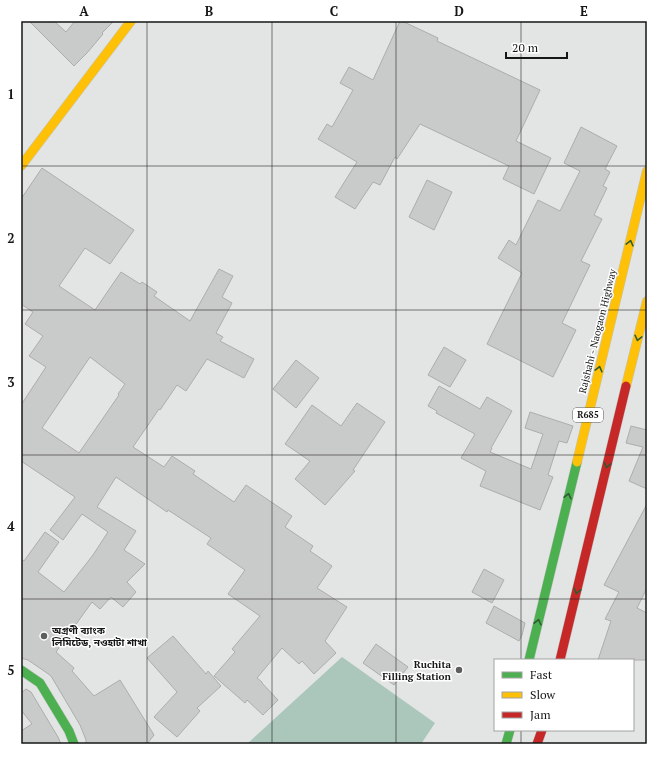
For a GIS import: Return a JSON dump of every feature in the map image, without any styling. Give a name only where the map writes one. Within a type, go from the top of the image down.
[{"type":"main road","points":[[21,166],[131,21]]},
{"type":"main road","name":"Rajshahi - Naogaon Highway","points":[[529,659],[647,171]]},
{"type":"main road","name":"R685","points":[[560,659],[647,301]]},
{"type":"main road","points":[[21,670],[40,683],[69,731],[74,744]]},
{"type":"main road","points":[[506,744],[510,731]]},
{"type":"main road","points":[[538,744],[542,731]]},
{"type":"shaded area","points":[[342,657],[435,723],[421,744],[247,744]]},
{"type":"building","points":[[29,21],[54,21],[66,32],[75,21],[114,21],[74,66]]},
{"type":"building","points":[[400,21],[438,38],[437,41],[540,90],[516,141],[551,158],[534,194],[503,179],[509,166],[420,124],[397,159],[395,157],[380,185],[373,182],[355,209],[335,197],[357,162],[318,139],[327,124],[332,127],[353,90],[340,83],[349,67],[373,80]]},
{"type":"building","points":[[581,127],[617,146],[605,169],[610,172],[603,186],[607,188],[594,215],[602,219],[581,261],[590,265],[562,323],[576,330],[553,377],[487,344],[522,273],[498,258],[509,240],[516,245],[538,200],[560,211],[580,171],[564,163]]},
{"type":"building","points":[[42,168],[134,230],[110,264],[85,248],[59,286],[95,310],[121,272],[140,284],[142,282],[157,292],[154,296],[190,321],[219,269],[233,276],[222,297],[232,303],[216,333],[223,337],[220,341],[254,359],[244,378],[207,359],[186,391],[177,385],[133,447],[164,467],[172,456],[195,471],[193,474],[234,502],[246,485],[292,516],[285,527],[313,546],[310,551],[332,566],[317,588],[347,607],[325,641],[336,653],[314,674],[302,661],[299,664],[282,648],[257,678],[278,700],[263,715],[247,700],[245,703],[214,676],[235,652],[232,649],[260,616],[228,594],[245,570],[207,544],[211,538],[168,510],[167,512],[116,477],[97,507],[136,531],[124,550],[145,564],[127,582],[136,592],[123,607],[111,597],[100,609],[92,602],[56,652],[74,668],[72,671],[94,696],[120,680],[154,735],[147,744],[86,744],[86,740],[80,725],[51,676],[28,660],[21,658],[21,559],[24,561],[45,532],[59,542],[38,572],[64,592],[93,555],[108,532],[82,514],[63,540],[50,530],[75,497],[21,461],[21,405],[46,367],[29,356],[43,336],[25,324],[33,312],[21,304],[21,199]],"holes":[[[90,357],[125,384],[79,453],[42,428]]]},
{"type":"building","points":[[427,180],[452,192],[434,230],[409,217]]},
{"type":"building","points":[[444,347],[466,360],[450,387],[428,375]]},
{"type":"building","points":[[296,360],[319,378],[296,408],[273,389]]},
{"type":"building","points":[[439,386],[480,409],[487,397],[512,411],[490,452],[531,469],[543,434],[525,428],[530,412],[573,426],[567,443],[559,441],[548,475],[553,477],[540,510],[480,486],[486,471],[461,458],[475,434],[436,413],[437,411],[428,406]]},
{"type":"building","points":[[357,403],[385,422],[353,470],[355,471],[325,505],[295,479],[310,461],[285,444],[312,405],[341,426]]},
{"type":"building","points":[[631,426],[647,430],[647,489],[629,481],[643,447],[626,443]]},
{"type":"building","points":[[647,504],[647,588],[637,608],[647,613],[647,660],[598,659],[611,621],[605,619],[619,592],[604,585]]},
{"type":"building","points":[[484,569],[504,580],[492,603],[472,592]]},
{"type":"building","points":[[494,606],[525,623],[519,641],[486,623]]},
{"type":"building","points":[[173,636],[206,674],[208,671],[221,686],[197,708],[200,711],[177,737],[154,717],[177,692],[147,658]]},
{"type":"building","points":[[376,644],[408,667],[394,685],[363,663]]},
{"type":"building","points":[[26,689],[31,692],[61,744],[21,744],[21,731],[32,724],[21,710],[21,693]]},
{"type":"traffic: fast","points":[[529,659],[577,462]]},
{"type":"traffic: fast","points":[[21,670],[40,683],[69,731],[74,744]]},
{"type":"traffic: fast","points":[[506,744],[510,731]]},
{"type":"traffic: slow","points":[[21,166],[131,21]]},
{"type":"traffic: slow","points":[[577,462],[647,171]]},
{"type":"traffic: slow","points":[[626,386],[647,301]]},
{"type":"traffic: jam","points":[[560,659],[626,386]]},
{"type":"traffic: jam","points":[[537,744],[542,731]]},
{"type":"place","name":"অগ্রণী ব্যাংক লিমিটেড, নওহাটা শাখা","points":[[44,636]]},
{"type":"place","name":"Ruchita Filling Station","points":[[459,670]]}]
